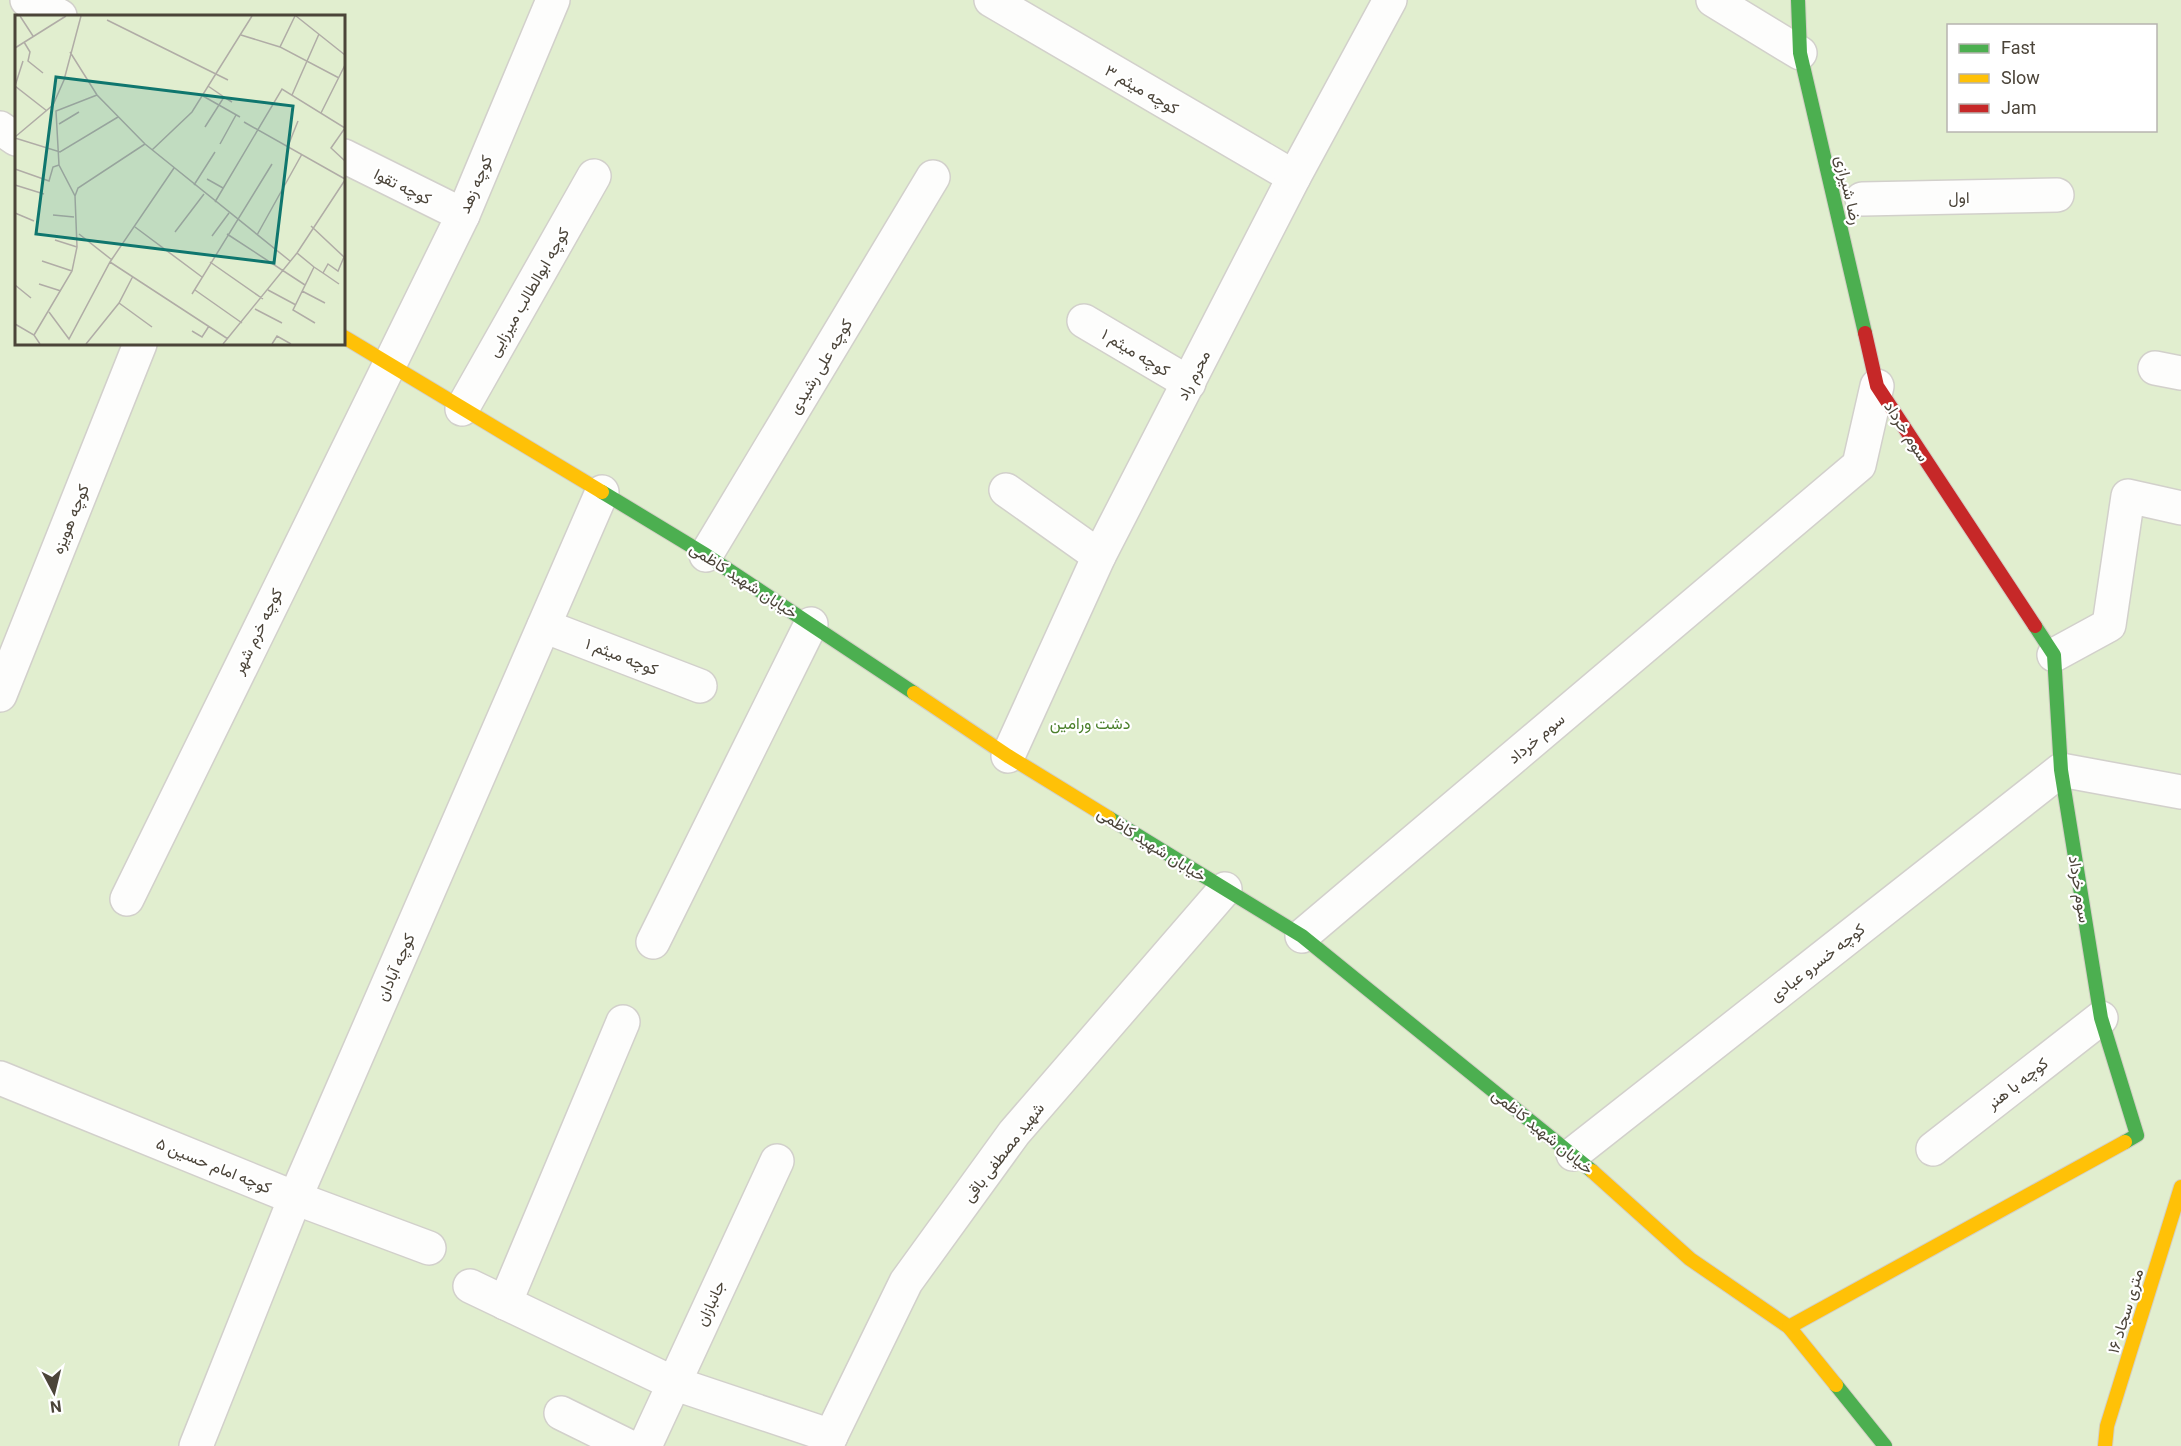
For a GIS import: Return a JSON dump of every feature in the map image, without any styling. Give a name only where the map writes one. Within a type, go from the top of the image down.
[{"type":"street","points":[[27,0],[58,15]]},
{"type":"street","name":"کوچه زهد","points":[[388,364],[463,215],[553,0]]},
{"type":"street","name":"کوچه میثم ۳","points":[[991,0],[1294,177]]},
{"type":"street","name":"محرم راد","points":[[1008,756],[1099,556],[1294,177],[1390,0]]},
{"type":"street","points":[[1713,0],[1800,53]]},
{"type":"street","name":"رضا شیرازی","points":[[1798,0],[1800,53],[1878,386]]},
{"type":"street","points":[[0,128],[15,138]]},
{"type":"street","name":"کوچه تقوا","points":[[345,156],[463,215]]},
{"type":"street","name":"کوچه ابوالطالب میرزایی","points":[[462,409],[594,176]]},
{"type":"street","name":"کوچه علی رشیدی","points":[[706,555],[933,177]]},
{"type":"street","name":"اول","points":[[1862,199],[2057,195]]},
{"type":"street","name":"کوچه میثم ۱","points":[[1084,321],[1189,382]]},
{"type":"street","name":"خیابان شهید کاظمی","points":[[345,338],[706,555],[1008,756],[1302,936],[1573,1154],[1690,1259],[1789,1327],[1885,1446]]},
{"type":"street","name":"کوچه هویزه","points":[[0,695],[140,345]]},
{"type":"street","name":"کوچه خرم شهر","points":[[127,899],[388,364]]},
{"type":"street","name":"سوم خرداد","points":[[1789,1327],[2137,1135],[2101,1018],[2061,770],[2054,655],[1878,386]]},
{"type":"street","name":"سوم خرداد","points":[[1302,936],[1859,465],[1878,386]]},
{"type":"street","points":[[1006,490],[1099,556]]},
{"type":"street","name":"کوچه آبادان","points":[[196,1446],[295,1198],[602,492]]},
{"type":"street","points":[[2054,655],[2109,625],[2128,496],[2181,508]]},
{"type":"street","points":[[653,942],[811,624]]},
{"type":"street","name":"کوچه میثم ۱","points":[[544,626],[700,686]]},
{"type":"street","points":[[2061,770],[2181,792]]},
{"type":"street","name":"کوچه خسرو عبادی","points":[[1573,1154],[2061,770]]},
{"type":"street","name":"شهید مصطفی باقی","points":[[829,1441],[906,1282],[1014,1133],[1225,889]]},
{"type":"street","name":"کوچه با هنر","points":[[1933,1149],[2101,1018]]},
{"type":"street","points":[[505,1303],[623,1022]]},
{"type":"street","name":"کوچه امام حسین ۵","points":[[0,1078],[295,1198],[429,1248]]},
{"type":"street","name":"جانبازان","points":[[645,1446],[777,1161]]},
{"type":"street","name":"۱۶ متری سجاد","points":[[2104,1446],[2107,1426],[2181,1187]]},
{"type":"street","points":[[470,1286],[673,1383],[829,1441]]},
{"type":"street","points":[[561,1413],[628,1446]]},
{"type":"green space","name":"دشت ورامین","points":[[0,0],[2181,0],[2181,1446],[0,1446]]},
{"type":"traffic: fast","points":[[1798,0],[1800,53],[1865,333]]},
{"type":"traffic: fast","points":[[602,492],[706,555],[914,693]]},
{"type":"traffic: fast","points":[[2035,626],[2054,655],[2061,770],[2101,1018],[2137,1135],[2125,1142]]},
{"type":"traffic: fast","points":[[1109,818],[1302,936],[1592,1171]]},
{"type":"traffic: fast","points":[[1836,1385],[1885,1446]]},
{"type":"traffic: slow","points":[[345,338],[602,492]]},
{"type":"traffic: slow","points":[[914,693],[1008,756],[1109,818]]},
{"type":"traffic: slow","points":[[1789,1327],[2125,1142]]},
{"type":"traffic: slow","points":[[1592,1171],[1690,1259],[1789,1327],[1836,1385]]},
{"type":"traffic: slow","points":[[2105,1446],[2107,1426],[2181,1187]]},
{"type":"traffic: jam","points":[[1865,333],[1877,386],[2035,626]]}]
